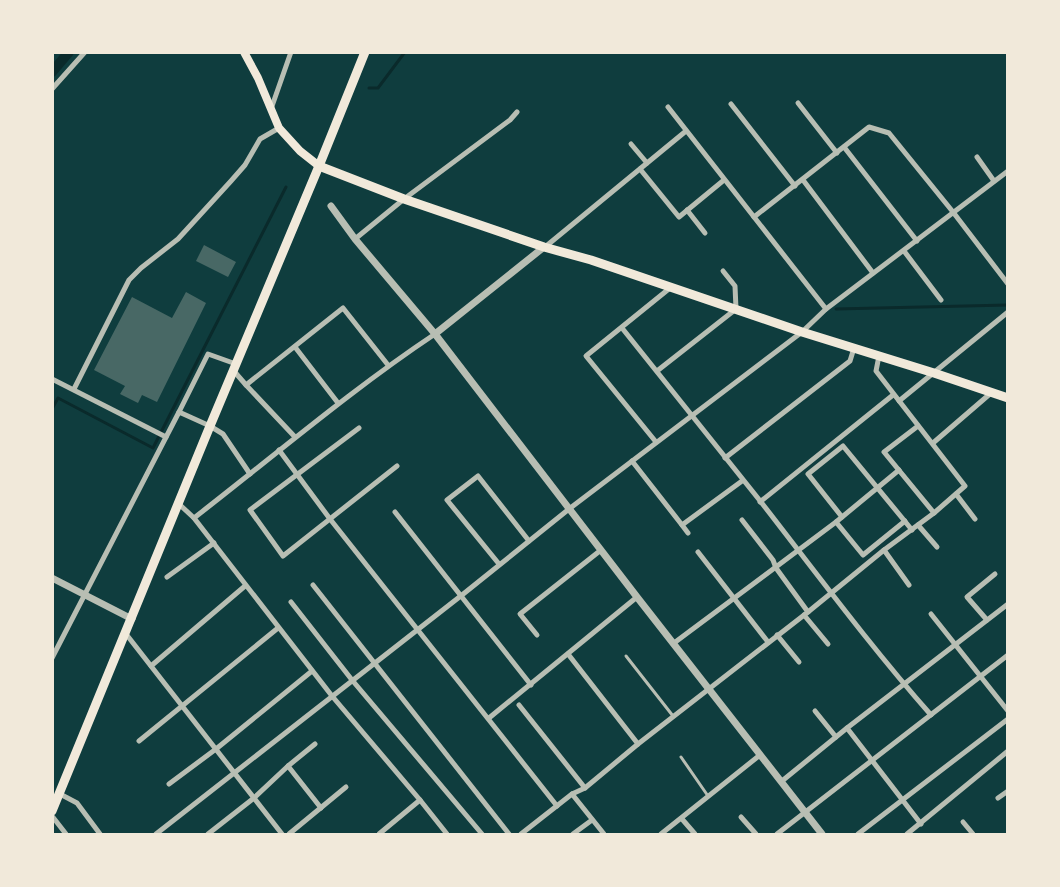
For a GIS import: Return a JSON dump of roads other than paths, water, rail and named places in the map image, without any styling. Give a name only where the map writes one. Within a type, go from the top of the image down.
[{"type":"main road","points":[[244,52],[258,78],[279,128],[300,151],[319,166],[404,199],[544,247],[591,260],[802,332],[1008,398]]},
{"type":"main road","points":[[52,811],[365,52]]},
{"type":"street","points":[[52,89],[85,52]]},
{"type":"street","points":[[270,110],[291,52]]},
{"type":"street","points":[[798,103],[837,152]]},
{"type":"street","points":[[731,104],[795,186]]},
{"type":"street","points":[[668,107],[826,309]]},
{"type":"street","points":[[356,239],[404,199],[510,120],[517,112]]},
{"type":"street","points":[[754,217],[869,126],[889,133],[1008,284]]},
{"type":"street","points":[[74,389],[129,280],[178,239],[244,165],[260,138],[279,128]]},
{"type":"street","points":[[194,518],[338,403],[388,365],[435,334],[686,131]]},
{"type":"street","points":[[631,144],[647,163]]},
{"type":"street","points":[[844,147],[917,241]]},
{"type":"street","points":[[977,157],[994,181]]},
{"type":"street","points":[[640,169],[678,217],[724,180]]},
{"type":"street","points":[[156,834],[569,509],[802,332],[826,309],[1008,171]]},
{"type":"street","points":[[803,180],[873,273]]},
{"type":"street","points":[[331,206],[435,334],[822,834]]},
{"type":"street","points":[[687,210],[705,233]]},
{"type":"street","points":[[904,251],[941,300]]},
{"type":"street","points":[[657,371],[736,309],[735,286],[723,271]]},
{"type":"street","points":[[656,442],[586,356],[670,288]]},
{"type":"street","points":[[246,385],[343,308],[388,365]]},
{"type":"street","points":[[899,401],[1008,312]]},
{"type":"street","points":[[622,328],[760,502],[830,594],[931,715]]},
{"type":"street","points":[[295,347],[338,403]]},
{"type":"street","points":[[725,458],[850,360],[854,348]]},
{"type":"street","points":[[52,658],[208,354],[234,367],[246,385],[295,438]]},
{"type":"street","points":[[521,834],[572,794],[585,788],[673,716],[934,513],[965,486],[876,371],[878,356]]},
{"type":"street","points":[[52,379],[166,437]]},
{"type":"street","points":[[933,443],[991,393]]},
{"type":"street","points":[[760,502],[893,395]]},
{"type":"street","points":[[179,412],[223,434],[250,474]]},
{"type":"street","points":[[918,426],[884,452],[934,513]]},
{"type":"street","points":[[359,428],[250,510],[283,556],[397,466]]},
{"type":"street","points":[[842,517],[808,474],[843,446],[912,530]]},
{"type":"street","points":[[280,450],[330,519],[557,806]]},
{"type":"street","points":[[632,461],[688,533]]},
{"type":"street","points":[[674,644],[836,522],[899,470]]},
{"type":"street","points":[[499,564],[447,500],[478,476],[529,541]]},
{"type":"street","points":[[682,525],[742,481]]},
{"type":"street","points":[[956,494],[975,519]]},
{"type":"street","points":[[179,504],[194,518],[214,542],[245,586],[332,696],[448,834]]},
{"type":"street","points":[[395,512],[531,685]]},
{"type":"street","points":[[742,520],[773,560],[776,568],[828,644]]},
{"type":"street","points":[[836,522],[863,555],[905,521]]},
{"type":"street","points":[[918,525],[937,547]]},
{"type":"street","points":[[167,577],[214,542]]},
{"type":"street","points":[[537,634],[520,614],[601,550]]},
{"type":"street","points":[[884,550],[909,585]]},
{"type":"street","points":[[698,552],[768,642]]},
{"type":"street","points":[[987,620],[967,596],[995,574]]},
{"type":"street","points":[[52,578],[132,619]]},
{"type":"street","points":[[314,585],[509,834]]},
{"type":"street","points":[[151,666],[245,586]]},
{"type":"street","points":[[489,718],[637,597]]},
{"type":"street","points":[[291,602],[352,680],[482,834]]},
{"type":"street","points":[[782,782],[847,728],[1008,604]]},
{"type":"street","points":[[931,614],[1008,711]]},
{"type":"street","points":[[139,741],[278,628]]},
{"type":"street","points":[[126,634],[282,834]]},
{"type":"street","points":[[777,636],[799,662]]},
{"type":"street","points":[[568,654],[638,744]]},
{"type":"street","points":[[777,834],[1008,655]]},
{"type":"street","points":[[169,784],[216,749],[312,671]]},
{"type":"street","points":[[518,705],[585,788]]},
{"type":"street","points":[[815,711],[836,738]]},
{"type":"street","points":[[858,834],[1008,719]]},
{"type":"street","points":[[847,728],[921,824]]},
{"type":"street","points":[[208,834],[254,798],[315,744]]},
{"type":"street","points":[[907,834],[1008,751]]},
{"type":"street","points":[[661,834],[760,755]]},
{"type":"street","points":[[288,766],[321,808]]},
{"type":"street","points":[[289,834],[346,787]]},
{"type":"street","points":[[998,798],[1008,790]]},
{"type":"street","points":[[60,794],[77,804],[100,834]]},
{"type":"street","points":[[572,794],[604,834]]},
{"type":"street","points":[[380,834],[420,800]]},
{"type":"street","points":[[52,816],[66,834]]},
{"type":"street","points":[[741,817],[756,834]]},
{"type":"street","points":[[682,819],[695,834]]},
{"type":"street","points":[[573,834],[592,820]]},
{"type":"street","points":[[963,822],[973,834]]},
{"type":"lane","points":[[626,656],[673,716]]},
{"type":"lane","points":[[681,757],[709,796]]},
{"type":"waterway","points":[[52,72],[69,52]]},
{"type":"waterway","points":[[369,88],[378,88],[405,52]]},
{"type":"waterway","points":[[52,409],[58,398],[153,448],[286,187]]},
{"type":"waterway","points":[[836,309],[1008,305]]}]
